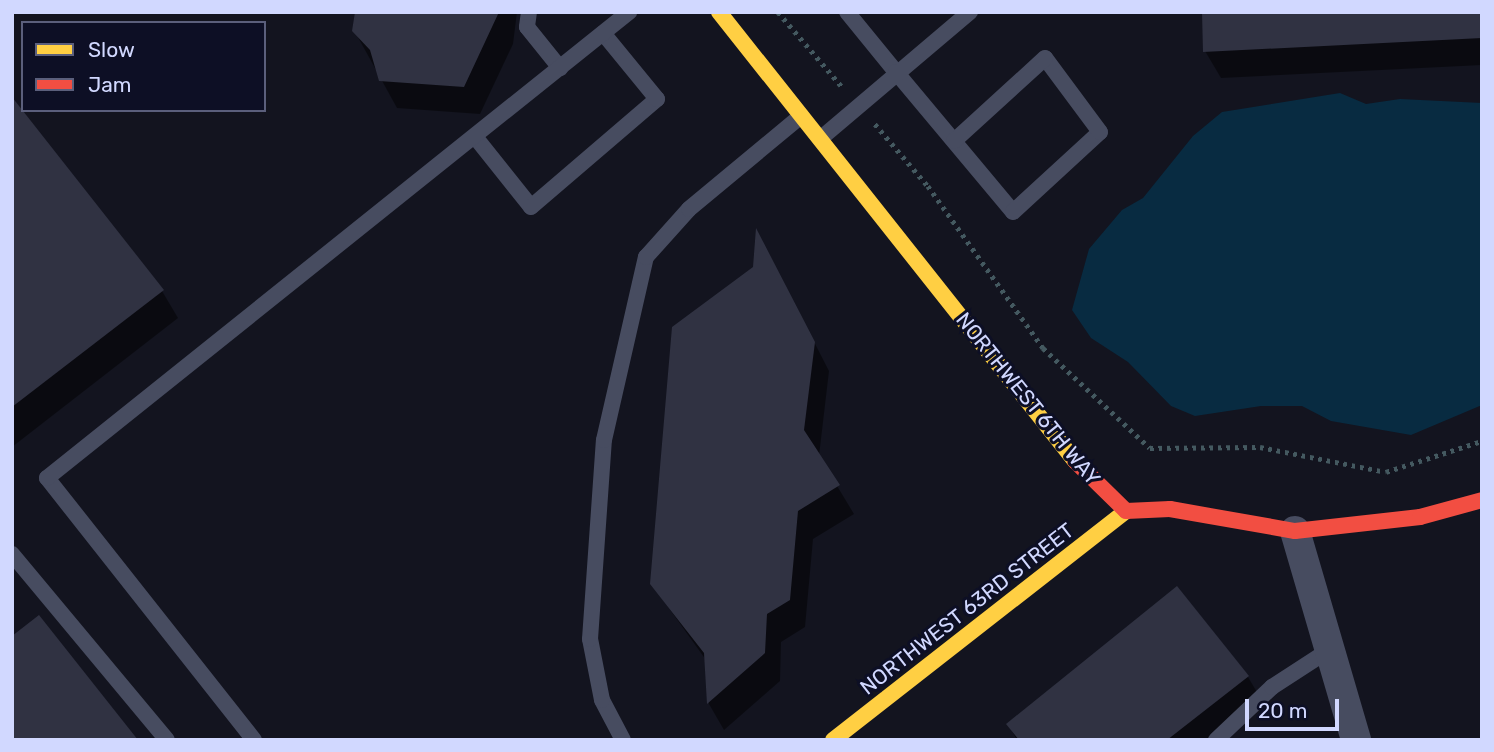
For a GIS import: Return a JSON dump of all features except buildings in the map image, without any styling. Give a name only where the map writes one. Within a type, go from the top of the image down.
[{"type":"street","name":"NORTHWEST 6TH WAY","points":[[719,12],[1083,471],[1126,511]]},
{"type":"street","points":[[1126,511],[1170,509],[1295,531],[1420,517],[1482,500]]},
{"type":"street","name":"NORTHWEST 63RD STREET","points":[[833,740],[1126,511]]},
{"type":"street","points":[[1295,531],[1356,740]]},
{"type":"lane","points":[[529,12],[527,27],[560,68]]},
{"type":"lane","points":[[254,740],[47,478],[475,138],[628,12]]},
{"type":"lane","points":[[847,12],[896,72],[1013,212],[1100,132],[1045,58],[954,141]]},
{"type":"lane","points":[[820,139],[970,12]]},
{"type":"lane","points":[[475,138],[531,207],[657,99],[603,33]]},
{"type":"lane","points":[[623,740],[602,700],[590,639],[604,440],[646,257],[689,209],[802,116]]},
{"type":"lane","points":[[12,554],[167,740]]},
{"type":"lane","points":[[1216,740],[1272,687],[1329,650]]},
{"type":"path","points":[[778,12],[928,187],[1043,348],[1150,448],[1260,447],[1385,472],[1482,441]]},
{"type":"water","points":[[1340,93],[1366,104],[1400,99],[1482,103],[1482,405],[1411,435],[1331,421],[1302,406],[1261,406],[1195,416],[1171,406],[1128,362],[1091,338],[1072,310],[1089,249],[1122,210],[1143,198],[1193,136],[1222,112]]},
{"type":"traffic: slow","points":[[719,12],[1075,461]]},
{"type":"traffic: slow","points":[[833,740],[1126,511]]},
{"type":"traffic: jam","points":[[1075,461],[1126,511],[1170,509],[1295,531],[1420,517],[1482,500]]}]
